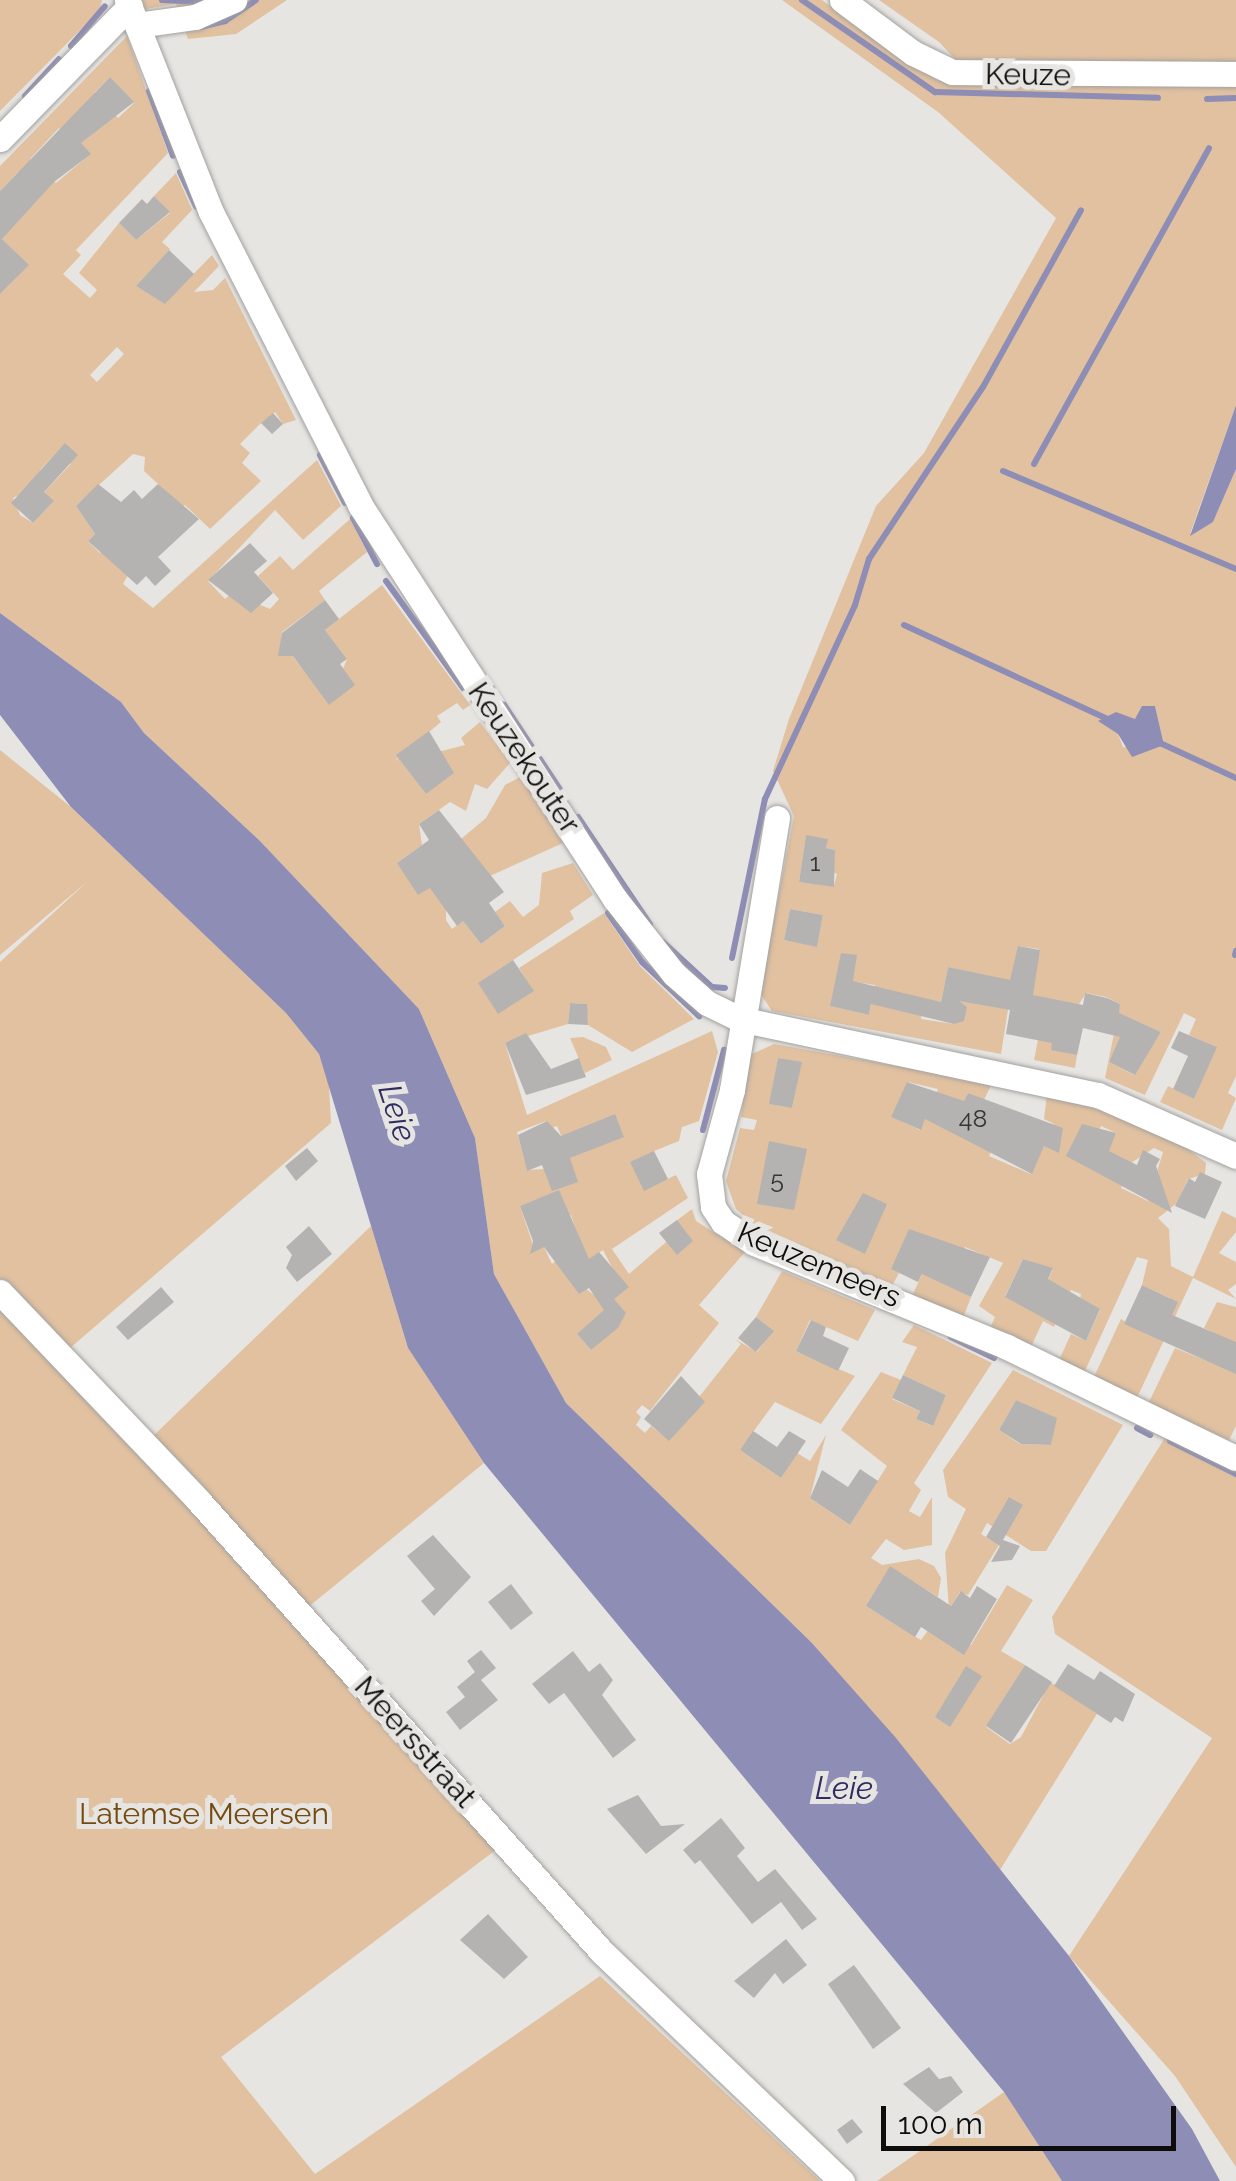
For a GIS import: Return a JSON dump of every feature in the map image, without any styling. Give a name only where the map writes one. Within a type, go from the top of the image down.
[{"type":"street","points":[[0,139],[132,10],[195,17],[234,0]]},
{"type":"street","name":"Keuze","points":[[842,0],[932,66],[952,72],[1236,74]]},
{"type":"street","name":"Keuzekouter","points":[[132,10],[211,212],[393,561],[650,947],[706,1003],[740,1019],[1098,1094],[1235,1155]]},
{"type":"street","name":"Keuzemeers","points":[[777,818],[708,1190],[713,1207],[736,1234],[1008,1347],[1236,1458]]},
{"type":"street","name":"Meersstraat","points":[[0,1292],[197,1498],[602,1952],[842,2181]]},
{"type":"green space","points":[[0,0],[102,0],[100,10],[0,111]]},
{"type":"green space","points":[[141,0],[287,0],[236,34],[188,39],[176,4],[145,9]]},
{"type":"green space","points":[[782,0],[822,0],[893,54],[937,80],[962,85],[956,60],[939,42],[879,0],[1236,0],[1236,405],[1190,534],[1213,522],[1236,469],[1236,1076],[1228,1093],[1236,1098],[1222,1130],[1160,1102],[1168,1086],[1194,1099],[1216,1047],[1189,1035],[1196,1019],[1184,1013],[1145,1095],[1105,1078],[1120,1004],[1106,997],[1086,993],[1051,1049],[1077,1055],[1075,1068],[1034,1060],[1041,1024],[1028,1021],[1039,949],[1018,946],[1001,1054],[772,1011],[760,993],[794,816],[773,771],[789,719],[876,506],[924,453],[1056,218],[938,112]],"holes":[[[1155,706],[1164,745],[1123,747],[1118,734],[1100,722],[1135,719]],[[806,836],[827,839],[826,848],[835,850],[826,869],[837,874],[834,886],[799,882]],[[790,909],[823,915],[817,946],[784,940]],[[948,967],[965,971],[954,1024],[921,1019],[924,999],[941,1002]],[[836,979],[875,985],[869,1015],[831,1006]],[[1129,1018],[1161,1032],[1134,1075],[1109,1062]]]},
{"type":"green space","points":[[127,36],[168,153],[76,250],[81,255],[63,274],[90,298],[97,290],[79,273],[119,223],[136,240],[170,213],[154,196],[176,173],[192,210],[162,242],[170,249],[136,286],[165,303],[212,255],[219,266],[194,292],[213,290],[225,278],[296,420],[283,424],[275,412],[260,424],[240,444],[250,453],[242,463],[261,481],[210,529],[185,505],[150,536],[123,584],[153,608],[317,460],[341,506],[303,540],[275,510],[208,581],[225,599],[232,593],[270,609],[279,599],[258,576],[280,556],[293,570],[350,519],[367,552],[319,591],[325,600],[282,632],[280,652],[291,654],[313,682],[323,681],[316,687],[329,704],[347,659],[325,630],[382,585],[470,705],[463,710],[457,703],[437,716],[441,722],[393,762],[399,758],[426,794],[438,752],[465,745],[461,738],[480,722],[510,763],[487,789],[475,784],[466,811],[450,802],[419,824],[422,845],[397,863],[461,839],[486,818],[505,785],[522,776],[563,843],[492,875],[446,909],[446,920],[452,929],[463,921],[481,944],[505,926],[495,912],[510,901],[523,917],[539,905],[542,873],[573,863],[593,895],[570,911],[574,919],[479,983],[498,1013],[533,991],[519,968],[604,913],[640,966],[694,1019],[632,1052],[588,1025],[586,1004],[570,1003],[568,1024],[505,1043],[527,1115],[712,1031],[718,1052],[699,1121],[682,1127],[679,1141],[654,1151],[644,1190],[676,1175],[688,1198],[612,1249],[629,1274],[680,1230],[676,1221],[692,1209],[696,1221],[745,1252],[699,1305],[719,1323],[650,1411],[642,1405],[636,1412],[641,1417],[636,1425],[645,1433],[651,1426],[669,1440],[704,1402],[699,1397],[741,1344],[735,1339],[757,1352],[773,1331],[756,1317],[782,1271],[875,1310],[858,1341],[810,1320],[796,1351],[855,1376],[821,1424],[775,1402],[740,1450],[781,1478],[797,1453],[810,1461],[826,1435],[810,1498],[850,1525],[887,1466],[841,1430],[881,1372],[901,1380],[892,1399],[920,1411],[916,1419],[932,1426],[946,1395],[903,1375],[917,1347],[902,1342],[914,1325],[992,1363],[914,1483],[921,1490],[909,1511],[920,1517],[932,1497],[932,1545],[904,1550],[886,1539],[871,1558],[882,1565],[919,1559],[934,1566],[941,1578],[938,1597],[890,1567],[866,1606],[921,1640],[934,1622],[971,1645],[1007,1585],[1033,1600],[1001,1651],[1025,1665],[986,1727],[1010,1744],[1021,1737],[1044,1694],[1043,1677],[1097,1714],[1000,1870],[811,1642],[566,1403],[494,1274],[475,1138],[419,1009],[260,841],[144,733],[121,702],[0,613],[0,287],[4,290],[28,265],[0,237],[18,172],[0,191],[0,166]],"holes":[[[110,77],[134,103],[118,118],[94,93]],[[59,128],[88,156],[56,183],[30,159]],[[117,347],[124,354],[97,382],[90,375]],[[57,452],[71,464],[44,492],[53,502],[33,523],[20,515],[13,498],[49,478],[40,470]],[[133,454],[145,457],[144,471],[172,497],[100,553],[88,541],[95,534],[76,506]],[[546,1121],[549,1129],[557,1126],[564,1142],[544,1169],[527,1170],[517,1132]],[[551,1194],[556,1221],[571,1215],[580,1242],[552,1264],[544,1247],[534,1248],[520,1206]],[[603,1250],[614,1271],[594,1295],[567,1274]],[[623,1317],[591,1350],[577,1334]]]},
{"type":"green space","name":"Latemse Meersen","points":[[0,750],[71,807],[286,1013],[319,1054],[329,1085],[331,1123],[62,1355],[505,1843],[221,2057],[315,2174],[600,1976],[820,2181],[0,2181],[0,962],[88,881],[0,955]]},
{"type":"green space","points":[[583,1037],[606,1047],[612,1060],[585,1073],[570,1038]]},
{"type":"green space","points":[[774,1044],[992,1083],[984,1100],[968,1093],[951,1131],[996,1106],[1011,1109],[989,1156],[1031,1174],[1054,1124],[1044,1119],[1047,1095],[1135,1120],[1206,1163],[1205,1174],[1188,1179],[1177,1203],[1158,1218],[1169,1229],[1171,1266],[1193,1277],[1222,1211],[1236,1218],[1236,1232],[1219,1253],[1236,1262],[1236,1284],[1228,1290],[1236,1299],[1193,1278],[1136,1400],[1093,1379],[1121,1319],[1148,1335],[1161,1307],[1167,1309],[1170,1298],[1142,1285],[1148,1260],[1137,1257],[1084,1373],[1059,1360],[1071,1334],[1086,1341],[1100,1310],[1080,1300],[1081,1294],[1071,1290],[1054,1327],[1043,1321],[1030,1349],[990,1328],[995,1317],[979,1306],[1003,1263],[965,1247],[948,1285],[971,1297],[963,1318],[912,1296],[937,1242],[892,1269],[899,1273],[892,1286],[752,1223],[736,1209],[726,1181],[740,1128],[754,1130],[757,1120],[741,1117],[750,1055]],"holes":[[[778,1058],[801,1063],[792,1108],[770,1104]],[[908,1082],[938,1089],[920,1130],[892,1117]],[[1082,1125],[1097,1135],[1101,1126],[1116,1133],[1099,1171],[1067,1156]],[[1154,1148],[1163,1152],[1148,1201],[1121,1188],[1131,1163]],[[1023,1259],[1053,1269],[1034,1311],[1005,1296]]]},
{"type":"green space","points":[[371,1226],[408,1348],[484,1463],[306,1609],[151,1438]]},
{"type":"green space","points":[[1217,1302],[1236,1307],[1236,1426],[1229,1440],[1148,1404],[1175,1348],[1207,1361],[1218,1335],[1204,1328]]},
{"type":"green space","points":[[1013,1370],[1123,1425],[1046,1551],[1031,1551],[987,1523],[981,1534],[999,1545],[968,1595],[960,1592],[949,1609],[945,1553],[966,1509],[948,1497],[943,1470]],"holes":[[[1016,1400],[1056,1418],[1051,1445],[1020,1444],[999,1430]]]},
{"type":"green space","points":[[1168,1433],[1236,1465],[1236,2167],[1175,2076],[1069,1956],[1212,1738],[1055,1634],[1052,1617]]},
{"type":"green space","points":[[1004,2092],[1062,2181],[877,2181]]},
{"type":"water","points":[[1236,405],[1236,469],[1213,522],[1190,536]]},
{"type":"water","name":"Leie","points":[[0,613],[121,702],[144,733],[260,841],[419,1009],[475,1138],[494,1274],[566,1403],[811,1642],[896,1738],[1069,1956],[1192,2129],[1220,2181],[1062,2181],[1004,2092],[484,1463],[408,1348],[319,1054],[286,1013],[71,807],[0,715]]},
{"type":"water","points":[[1142,706],[1155,706],[1164,745],[1132,757],[1118,734],[1098,721],[1116,712],[1135,719]]},
{"type":"building","points":[[110,77],[134,102],[81,143],[91,154],[54,182],[2,239],[29,265],[0,294],[0,191]]},
{"type":"building","points":[[154,196],[170,212],[136,240],[119,223],[142,199],[147,204]]},
{"type":"building","points":[[169,250],[194,274],[165,304],[136,286]]},
{"type":"building","points":[[273,413],[283,424],[272,434],[261,423]]},
{"type":"building","points":[[65,443],[78,455],[44,492],[54,501],[33,523],[11,503]]},
{"type":"building","points":[[98,484],[121,502],[134,490],[142,499],[158,484],[199,519],[158,557],[171,571],[155,586],[146,576],[137,585],[88,541],[95,534],[76,506]]},
{"type":"building","points":[[250,543],[267,561],[254,572],[273,593],[251,613],[208,580]]},
{"type":"building","points":[[325,600],[339,619],[325,630],[347,659],[340,664],[355,685],[329,705],[293,656],[278,656],[282,633]]},
{"type":"building","points":[[429,731],[454,773],[426,794],[396,755]]},
{"type":"building","points":[[439,810],[504,892],[489,903],[505,926],[481,944],[463,921],[457,926],[430,888],[418,895],[397,863],[429,840],[419,824]]},
{"type":"building","points":[[806,835],[828,839],[826,848],[835,850],[834,887],[799,882]]},
{"type":"building","points":[[790,909],[823,915],[817,947],[784,940]]},
{"type":"building","points":[[1018,946],[1040,950],[1033,995],[1083,1005],[1085,993],[1107,998],[1120,1004],[1119,1013],[1161,1032],[1135,1075],[1109,1062],[1120,1037],[1083,1028],[1077,1055],[1051,1050],[1052,1043],[1006,1034],[1010,1010],[959,1001],[967,1007],[964,1021],[954,1024],[871,1004],[869,1015],[830,1006],[841,953],[857,955],[853,981],[941,1002],[948,967],[1010,980]]},
{"type":"building","points":[[513,960],[534,991],[498,1014],[478,983]]},
{"type":"building","points":[[570,1003],[587,1004],[588,1025],[568,1024]]},
{"type":"building","points":[[1179,1031],[1217,1047],[1194,1099],[1173,1089],[1188,1056],[1171,1048]]},
{"type":"building","points":[[526,1033],[551,1069],[579,1058],[586,1077],[526,1095],[505,1043]]},
{"type":"building","points":[[778,1058],[802,1062],[792,1108],[769,1104]]},
{"type":"building","points":[[907,1082],[964,1101],[968,1093],[1063,1128],[1059,1153],[1044,1146],[1032,1174],[925,1119],[921,1130],[891,1117]]},
{"type":"building","points":[[615,1114],[624,1137],[570,1158],[578,1182],[552,1191],[542,1165],[527,1171],[518,1135],[547,1121],[561,1136]]},
{"type":"building","points":[[1082,1124],[1116,1133],[1109,1151],[1137,1165],[1143,1150],[1160,1159],[1156,1166],[1172,1213],[1066,1156]]},
{"type":"building","points":[[769,1141],[807,1149],[794,1210],[757,1204]]},
{"type":"building","points":[[307,1148],[318,1161],[296,1181],[285,1166]]},
{"type":"building","points":[[654,1151],[668,1179],[644,1191],[630,1162]]},
{"type":"building","points":[[1200,1172],[1222,1182],[1205,1219],[1175,1206],[1189,1178],[1195,1182]]},
{"type":"building","points":[[559,1190],[589,1259],[599,1252],[629,1287],[614,1299],[626,1313],[618,1328],[591,1350],[577,1334],[604,1310],[589,1288],[579,1294],[544,1247],[530,1254],[533,1241],[520,1206]]},
{"type":"building","points":[[863,1193],[887,1204],[865,1254],[836,1240]]},
{"type":"building","points":[[677,1220],[693,1241],[677,1255],[659,1233]]},
{"type":"building","points":[[309,1226],[332,1254],[297,1282],[286,1268],[292,1255],[286,1247]]},
{"type":"building","points":[[909,1229],[990,1257],[971,1297],[922,1274],[918,1282],[891,1269]]},
{"type":"building","points":[[1023,1259],[1053,1268],[1048,1279],[1100,1309],[1086,1341],[1005,1297]]},
{"type":"building","points":[[1142,1285],[1178,1302],[1172,1315],[1236,1342],[1236,1374],[1124,1324]]},
{"type":"building","points":[[161,1287],[174,1302],[128,1340],[116,1327]]},
{"type":"building","points":[[756,1317],[774,1331],[756,1352],[738,1338]]},
{"type":"building","points":[[811,1320],[826,1327],[823,1336],[849,1348],[838,1371],[796,1351]]},
{"type":"building","points":[[903,1375],[946,1395],[933,1426],[916,1419],[920,1411],[892,1398]]},
{"type":"building","points":[[681,1376],[705,1402],[669,1441],[644,1419]]},
{"type":"building","points":[[1016,1400],[1057,1418],[1051,1445],[1021,1444],[999,1430]]},
{"type":"building","points":[[753,1431],[777,1447],[789,1431],[806,1441],[781,1478],[740,1450]]},
{"type":"building","points":[[860,1469],[878,1481],[850,1525],[810,1498],[822,1470],[848,1487]]},
{"type":"building","points":[[1009,1497],[1023,1505],[1003,1540],[1020,1546],[1012,1560],[991,1562],[1000,1546],[986,1537]]},
{"type":"building","points":[[433,1535],[471,1577],[434,1616],[421,1601],[435,1589],[407,1556]]},
{"type":"building","points":[[890,1566],[951,1606],[961,1591],[970,1598],[977,1586],[997,1599],[964,1655],[921,1627],[915,1637],[866,1606]]},
{"type":"building","points":[[511,1584],[533,1613],[511,1630],[488,1602]]},
{"type":"building","points":[[481,1650],[496,1668],[481,1680],[498,1700],[460,1730],[446,1712],[465,1697],[457,1687],[475,1672],[467,1661]]},
{"type":"building","points":[[573,1651],[589,1672],[600,1663],[613,1680],[602,1695],[636,1740],[613,1758],[564,1693],[549,1704],[532,1684]]},
{"type":"building","points":[[1068,1664],[1094,1680],[1100,1671],[1135,1694],[1123,1722],[1115,1717],[1111,1723],[1054,1686]]},
{"type":"building","points":[[1025,1665],[1052,1682],[1011,1743],[986,1726]]},
{"type":"building","points":[[966,1666],[982,1676],[950,1727],[935,1717]]},
{"type":"building","points":[[638,1795],[661,1826],[685,1824],[646,1854],[607,1809]]},
{"type":"building","points":[[721,1818],[745,1848],[737,1856],[758,1882],[775,1869],[817,1919],[802,1930],[781,1902],[752,1924],[700,1860],[695,1864],[683,1850]]},
{"type":"building","points":[[488,1914],[528,1957],[504,1979],[460,1940]]},
{"type":"building","points":[[786,1939],[807,1965],[783,1984],[775,1973],[754,1998],[734,1981]]},
{"type":"building","points":[[854,1965],[901,2028],[873,2049],[828,1984]]},
{"type":"building","points":[[929,2067],[939,2079],[951,2076],[963,2092],[936,2113],[903,2084]]},
{"type":"building","points":[[852,2119],[863,2132],[847,2144],[837,2130]]},
{"type":"waterway","points":[[162,0],[202,2]]},
{"type":"waterway","points":[[200,27],[225,21],[256,0]]},
{"type":"waterway","points":[[802,0],[935,92],[1158,98]]},
{"type":"waterway","points":[[71,46],[105,6]]},
{"type":"waterway","points":[[25,96],[59,59]]},
{"type":"waterway","points":[[149,91],[173,156]]},
{"type":"waterway","points":[[1207,99],[1236,98]]},
{"type":"waterway","points":[[1034,464],[1209,148]]},
{"type":"waterway","points":[[180,172],[196,207]]},
{"type":"waterway","points":[[732,958],[765,799],[855,605],[869,559],[983,387],[1081,210]]},
{"type":"waterway","points":[[320,455],[345,503]]},
{"type":"waterway","points":[[1003,471],[1236,569]]},
{"type":"waterway","points":[[353,518],[377,564]]},
{"type":"waterway","points":[[386,581],[464,689]]},
{"type":"waterway","points":[[904,625],[1112,721]]},
{"type":"waterway","points":[[497,694],[565,797]]},
{"type":"waterway","points":[[1160,743],[1236,778]]},
{"type":"waterway","points":[[578,817],[650,924]]},
{"type":"waterway","points":[[608,913],[642,962],[699,1016]]},
{"type":"waterway","points":[[663,942],[712,987],[725,988]]},
{"type":"waterway","points":[[1235,955],[1236,951]]},
{"type":"waterway","points":[[703,1130],[724,1050]]},
{"type":"waterway","points":[[951,1337],[994,1358]]},
{"type":"waterway","points":[[1137,1428],[1150,1435]]},
{"type":"waterway","points":[[1170,1441],[1236,1474]]}]
